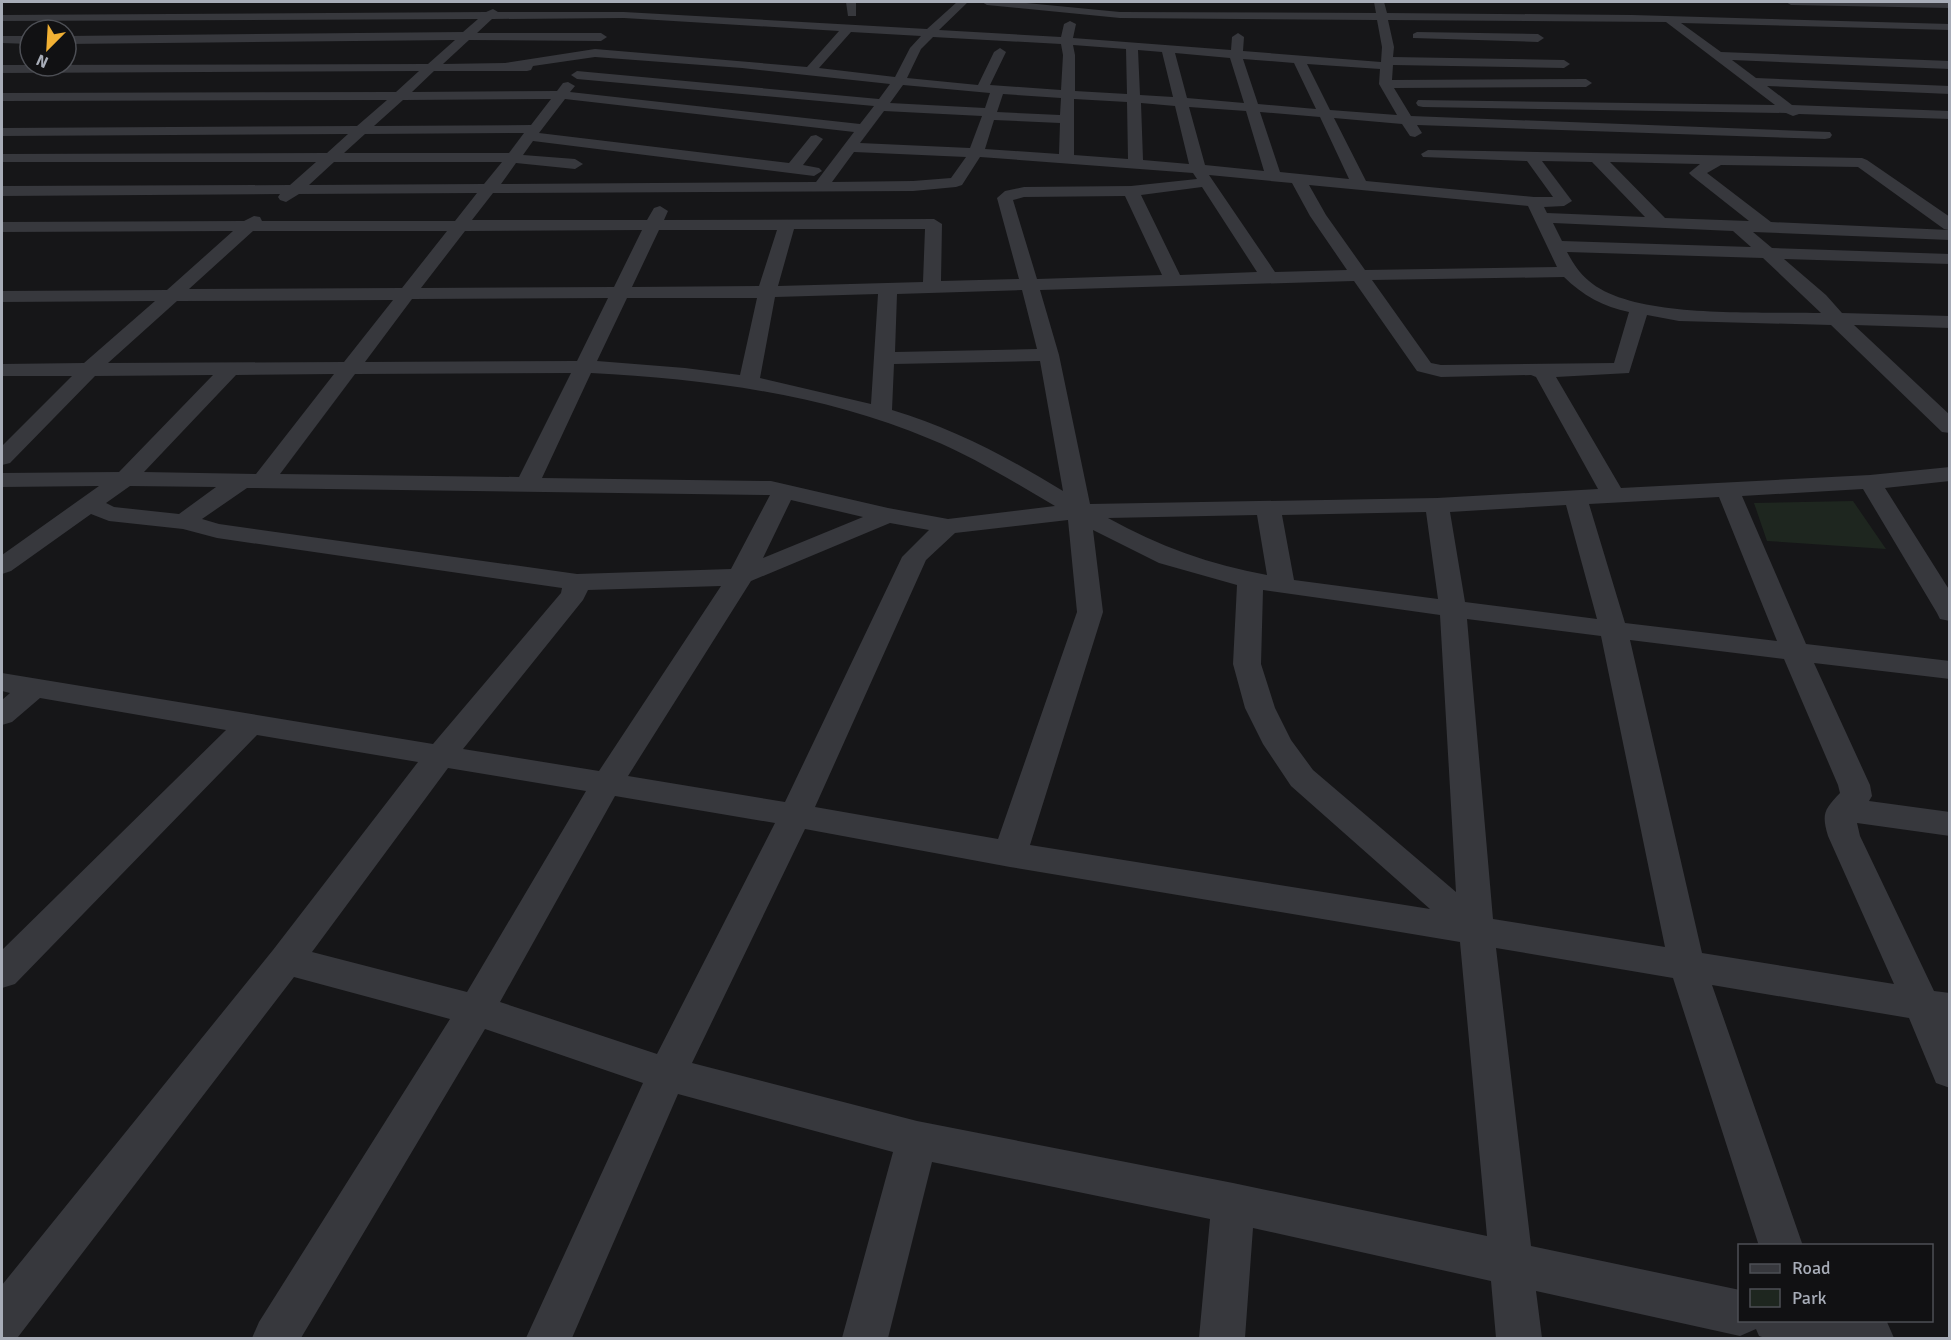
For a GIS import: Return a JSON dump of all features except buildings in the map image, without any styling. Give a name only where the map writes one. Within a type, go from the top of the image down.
[{"type":"street","points":[[2,111],[203,2]]},
{"type":"street","points":[[6,230],[94,175],[347,2]]},
{"type":"street","points":[[369,17],[389,2]]},
{"type":"street","points":[[2,458],[89,370],[248,226],[294,190],[327,158],[399,96],[424,66],[504,2]]},
{"type":"street","points":[[185,522],[196,512],[253,480],[349,368],[634,2]]},
{"type":"street","points":[[656,17],[669,2]]},
{"type":"street","points":[[821,186],[900,80],[930,32],[963,2]]},
{"type":"street","points":[[987,2],[1123,15],[1242,16],[1257,9],[1317,9],[1384,16],[1632,18],[1950,27]]},
{"type":"street","points":[[1099,44],[1123,15],[1130,2]]},
{"type":"street","points":[[1194,16],[1196,2]]},
{"type":"street","points":[[1379,2],[1391,35],[1385,84],[1452,195]]},
{"type":"street","points":[[1791,2],[1946,5]]},
{"type":"street","points":[[996,28],[1010,4]]},
{"type":"street","points":[[1604,6],[1632,18]]},
{"type":"street","points":[[48,18],[69,7]]},
{"type":"street","points":[[1257,9],[1296,21],[1317,9]]},
{"type":"street","points":[[1076,12],[1110,28],[1133,28]]},
{"type":"street","points":[[1066,159],[1068,94],[1063,55],[1076,12]]},
{"type":"street","points":[[1773,12],[1789,22],[1806,39],[1811,53],[1823,60]]},
{"type":"street","points":[[734,14],[785,24],[930,32],[996,28],[1066,41],[1299,60],[1387,64],[1564,64]]},
{"type":"street","points":[[48,18],[624,15],[656,17],[816,14]]},
{"type":"street","points":[[926,14],[948,14]]},
{"type":"street","points":[[1242,16],[1236,56],[1273,176]]},
{"type":"street","points":[[1385,84],[1586,83],[1515,17]]},
{"type":"street","points":[[2,18],[18,18]]},
{"type":"street","points":[[1670,19],[1788,109],[1950,225]]},
{"type":"street","points":[[772,35],[785,24]]},
{"type":"street","points":[[1904,26],[1922,37]]},
{"type":"street","points":[[810,71],[849,27]]},
{"type":"street","points":[[2,40],[18,32]]},
{"type":"street","points":[[1391,35],[1538,38]]},
{"type":"street","points":[[78,40],[464,36],[606,37]]},
{"type":"street","points":[[1693,37],[1715,37]]},
{"type":"street","points":[[2,40],[18,40]]},
{"type":"street","points":[[1132,47],[1136,164]]},
{"type":"street","points":[[1834,47],[1877,62]]},
{"type":"street","points":[[684,115],[758,48]]},
{"type":"street","points":[[1168,50],[1202,176],[1270,278]]},
{"type":"street","points":[[982,89],[1000,52]]},
{"type":"street","points":[[509,66],[594,53],[742,64],[982,89],[1408,120],[1482,125],[1648,130],[1834,142]]},
{"type":"street","points":[[1718,56],[1950,64]]},
{"type":"street","points":[[1299,60],[1360,185]]},
{"type":"street","points":[[2,68],[82,68],[261,61],[424,66]]},
{"type":"street","points":[[261,61],[352,68],[509,66],[580,71],[882,105],[1068,119]]},
{"type":"street","points":[[275,130],[352,68]]},
{"type":"street","points":[[1753,82],[1950,90]]},
{"type":"street","points":[[2,191],[938,184],[960,179],[976,153],[998,89]]},
{"type":"street","points":[[2,97],[561,95],[684,115],[864,129]]},
{"type":"street","points":[[1397,103],[1788,109],[1950,115]]},
{"type":"street","points":[[1467,104],[1504,156]]},
{"type":"street","points":[[1626,107],[1676,158]]},
{"type":"street","points":[[1917,114],[1941,130]]},
{"type":"street","points":[[450,157],[480,129]]},
{"type":"street","points":[[2,132],[480,129],[532,132],[831,173]]},
{"type":"street","points":[[793,168],[816,139]]},
{"type":"street","points":[[721,159],[733,145]]},
{"type":"street","points":[[850,147],[1136,164],[1202,176],[1273,176],[1452,195],[1537,210],[1660,223],[1950,235]]},
{"type":"street","points":[[1434,164],[1504,156],[1862,163]]},
{"type":"street","points":[[1531,156],[1564,201],[1537,210]]},
{"type":"street","points":[[2,159],[512,157],[575,164]]},
{"type":"street","points":[[1597,158],[1660,223]]},
{"type":"street","points":[[1641,158],[1697,173],[1767,228]]},
{"type":"street","points":[[1697,173],[1719,159]]},
{"type":"street","points":[[1010,854],[1090,612],[1079,511],[1048,355],[1031,285],[1005,198],[1011,194],[1024,192],[1131,191],[1202,176]]},
{"type":"street","points":[[1298,179],[1318,216],[1424,367],[1441,371],[1622,369],[1639,310]]},
{"type":"street","points":[[932,287],[938,184]]},
{"type":"street","points":[[527,484],[672,186]]},
{"type":"street","points":[[1131,191],[1174,281]]},
{"type":"street","points":[[1537,210],[1569,272],[1584,287],[1602,297],[1639,310],[1678,315],[1950,322]]},
{"type":"street","points":[[748,384],[767,291],[786,223]]},
{"type":"street","points":[[6,230],[248,226],[934,224]]},
{"type":"street","points":[[1737,226],[1819,299],[1836,319],[1950,428]]},
{"type":"street","points":[[1555,246],[1950,259]]},
{"type":"street","points":[[2,296],[767,291],[1359,275],[1569,272]]},
{"type":"street","points":[[880,415],[886,358],[888,288]]},
{"type":"street","points":[[2,313],[25,296]]},
{"type":"street","points":[[886,358],[1048,355]]},
{"type":"street","points":[[2,370],[584,367],[654,371],[748,384],[810,396],[880,415],[980,453],[1127,540],[1163,556],[1250,579],[1614,631],[1950,670]]},
{"type":"street","points":[[2,566],[125,479],[230,369]]},
{"type":"street","points":[[1538,371],[1544,373],[1613,495]]},
{"type":"street","points":[[2,480],[253,480],[743,486],[784,490],[888,515],[948,526],[1079,511],[1437,505],[1870,482],[1950,474]]},
{"type":"street","points":[[1870,482],[1950,612]]},
{"type":"street","points":[[275,1338],[476,1010],[607,783],[741,576],[784,490]]},
{"type":"street","points":[[1728,490],[1854,785],[1856,796],[1841,809],[1839,823],[1844,837],[1936,1006],[1950,1071]]},
{"type":"street","points":[[1575,496],[1614,631],[1687,965],[1781,1244]]},
{"type":"street","points":[[88,504],[109,514],[185,522],[217,531],[577,582],[715,579],[741,576],[888,515]]},
{"type":"street","points":[[1437,505],[1453,609],[1476,929],[1519,1338]]},
{"type":"street","points":[[1268,507],[1282,584]]},
{"type":"street","points":[[549,1338],[667,1074],[795,815],[915,557],[948,526]]},
{"type":"street","points":[[1250,579],[1247,664],[1260,708],[1278,744],[1302,778],[1476,929]]},
{"type":"street","points":[[2,1321],[286,960],[441,755],[574,594],[577,582]]},
{"type":"street","points":[[2,681],[795,815],[1010,854],[1936,1006]]},
{"type":"street","points":[[2,715],[35,687]]},
{"type":"street","points":[[2,974],[251,723]]},
{"type":"street","points":[[1841,809],[1950,824]]},
{"type":"street","points":[[286,960],[476,1010],[667,1074],[917,1140],[1233,1203],[1738,1313]]},
{"type":"street","points":[[865,1338],[917,1140]]},
{"type":"street","points":[[1222,1338],[1233,1203]]},
{"type":"street","points":[[1800,1327],[1871,1338]]},
{"type":"green space","points":[[1853,501],[1886,549],[1767,541],[1754,503]]}]
